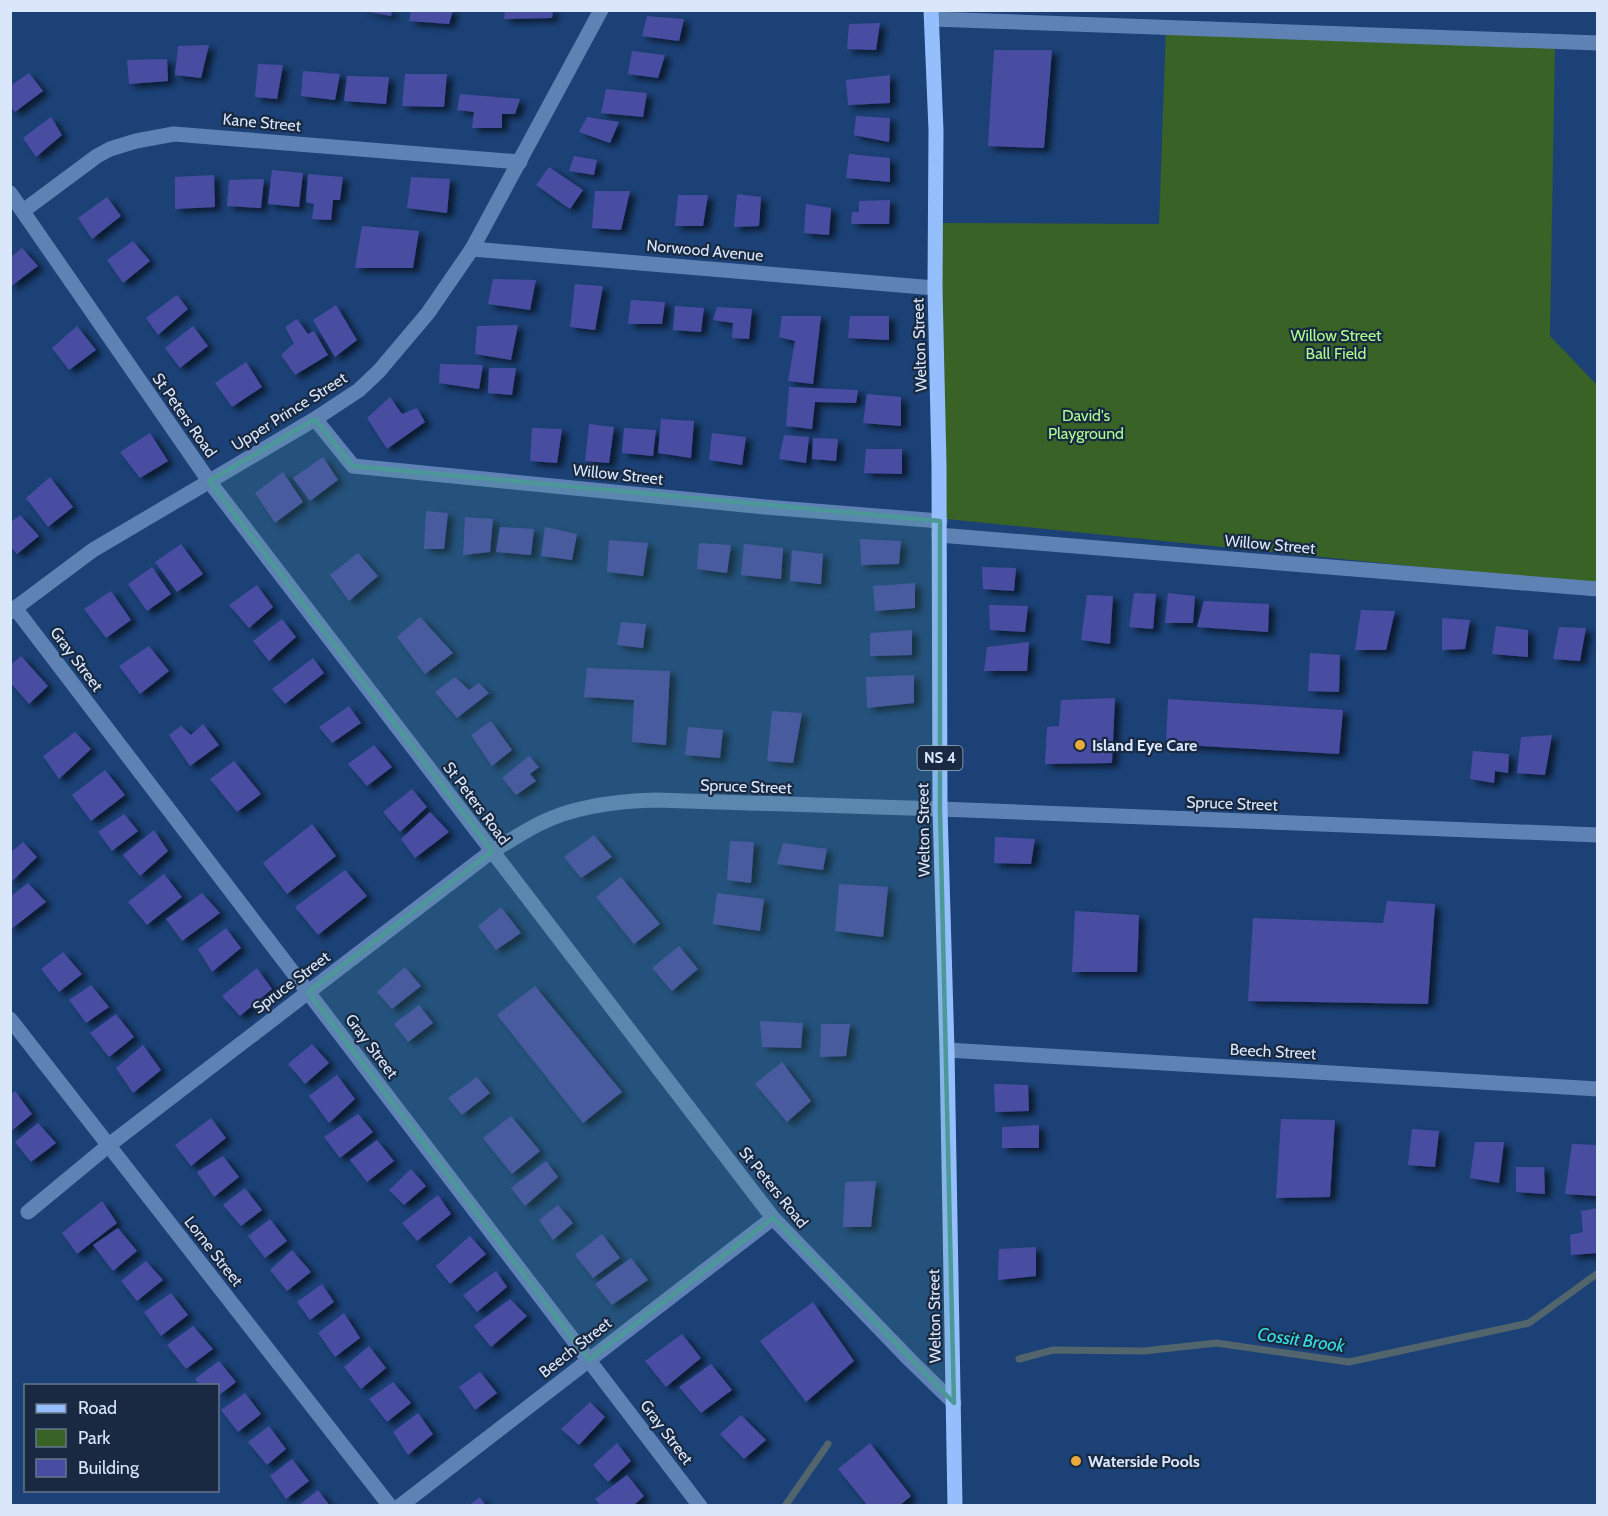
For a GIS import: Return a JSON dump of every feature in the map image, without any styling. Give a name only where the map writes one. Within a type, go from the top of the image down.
[{"type":"main road","name":"Welton Street","points":[[932,14],[936,130],[935,288],[940,809],[947,1050],[955,1506]]},
{"type":"street","name":"Upper Prince Street","points":[[13,610],[93,550],[315,419],[359,390],[378,371],[428,313],[472,249],[601,10]]},
{"type":"street","points":[[932,14],[1598,43]]},
{"type":"street","name":"Kane Street","points":[[23,212],[97,156],[110,149],[174,134],[520,162]]},
{"type":"street","name":"St Peters Road","points":[[10,193],[209,481],[773,1218],[954,1403]]},
{"type":"street","name":"Norwood Avenue","points":[[472,249],[935,288]]},
{"type":"street","name":"Willow Street","points":[[315,419],[353,466],[765,507],[939,528],[1598,589]]},
{"type":"street","name":"Gray Street","points":[[13,610],[700,1506]]},
{"type":"street","name":"Spruce Street","points":[[28,1212],[109,1145],[492,851],[543,821],[581,809],[656,800],[1598,835]]},
{"type":"street","name":"Lorne Street","points":[[10,1019],[390,1506]]},
{"type":"street","name":"Beech Street","points":[[947,1050],[1598,1089]]},
{"type":"street","name":"Beech Street","points":[[400,1506],[773,1218]]},
{"type":"highlighted area","points":[[315,419],[353,466],[940,521],[940,809],[954,1403],[773,1218],[589,1360],[308,992],[492,851],[209,481]]},
{"type":"green space","name":"Willow Street Ball Field","points":[[1166,27],[1555,41],[1550,336],[1597,385],[1597,585],[937,518],[936,223],[1159,224]]},
{"type":"building","points":[[359,10],[392,10],[391,16]]},
{"type":"building","points":[[411,10],[453,10],[449,24],[409,21]]},
{"type":"building","points":[[505,10],[553,10],[552,18],[504,19]]},
{"type":"building","points":[[647,16],[684,19],[679,41],[642,36]]},
{"type":"building","points":[[880,23],[876,50],[847,49],[849,24]]},
{"type":"building","points":[[209,45],[201,78],[175,75],[178,46]]},
{"type":"building","points":[[994,50],[1052,50],[1044,148],[988,146]]},
{"type":"building","points":[[632,51],[665,55],[658,78],[628,74]]},
{"type":"building","points":[[167,59],[168,81],[129,84],[127,60]]},
{"type":"building","points":[[258,64],[283,65],[277,99],[255,97]]},
{"type":"building","points":[[303,71],[340,74],[335,100],[301,96]]},
{"type":"building","points":[[29,73],[43,91],[15,112],[10,106],[10,86]]},
{"type":"building","points":[[405,74],[447,74],[444,107],[402,106]]},
{"type":"building","points":[[890,75],[890,103],[848,105],[846,80]]},
{"type":"building","points":[[347,76],[389,77],[386,104],[344,101]]},
{"type":"building","points":[[606,89],[647,93],[643,117],[601,113]]},
{"type":"building","points":[[460,94],[520,99],[515,114],[502,114],[502,128],[472,128],[474,112],[457,110]]},
{"type":"building","points":[[856,116],[890,118],[889,142],[854,135]]},
{"type":"building","points":[[51,117],[62,135],[36,157],[23,138]]},
{"type":"building","points":[[587,117],[619,122],[610,143],[579,132]]},
{"type":"building","points":[[849,154],[890,158],[890,182],[846,178]]},
{"type":"building","points":[[574,156],[597,160],[594,175],[569,171]]},
{"type":"building","points":[[549,167],[583,190],[570,209],[536,185]]},
{"type":"building","points":[[272,170],[303,173],[299,207],[268,204]]},
{"type":"building","points":[[308,174],[343,177],[340,200],[333,200],[331,220],[312,219],[314,204],[306,202]]},
{"type":"building","points":[[214,175],[215,207],[175,209],[175,177]]},
{"type":"building","points":[[411,177],[450,179],[447,213],[407,208]]},
{"type":"building","points":[[264,179],[261,208],[227,206],[229,180]]},
{"type":"building","points":[[595,191],[630,191],[621,230],[592,228]]},
{"type":"building","points":[[737,194],[761,197],[759,226],[734,227]]},
{"type":"building","points":[[678,195],[708,195],[703,226],[675,226]]},
{"type":"building","points":[[107,197],[121,216],[92,239],[78,218]]},
{"type":"building","points":[[890,200],[889,224],[851,224],[852,212],[859,212],[859,201]]},
{"type":"building","points":[[806,204],[831,208],[829,235],[804,233]]},
{"type":"building","points":[[362,226],[419,231],[413,268],[355,268]]},
{"type":"building","points":[[133,241],[150,261],[123,283],[107,260]]},
{"type":"building","points":[[22,248],[38,266],[10,287],[10,258]]},
{"type":"building","points":[[493,279],[536,280],[530,310],[488,304]]},
{"type":"building","points":[[575,284],[603,286],[595,330],[570,327]]},
{"type":"building","points":[[177,295],[188,309],[158,335],[146,318]]},
{"type":"building","points":[[631,300],[665,302],[662,324],[628,324]]},
{"type":"building","points":[[336,305],[357,340],[335,357],[313,320]]},
{"type":"building","points":[[675,306],[704,308],[701,332],[673,330]]},
{"type":"building","points":[[717,307],[752,309],[749,339],[732,338],[733,323],[713,320]]},
{"type":"building","points":[[782,316],[821,316],[813,384],[788,381],[795,341],[779,337]]},
{"type":"building","points":[[850,316],[889,316],[889,340],[848,338]]},
{"type":"building","points":[[297,319],[308,334],[314,331],[328,355],[295,375],[281,355],[294,343],[285,327]]},
{"type":"building","points":[[518,325],[511,360],[475,354],[477,326]]},
{"type":"building","points":[[77,326],[96,350],[69,370],[52,348]]},
{"type":"building","points":[[193,326],[208,346],[180,368],[165,348]]},
{"type":"building","points":[[246,362],[262,387],[232,407],[215,383]]},
{"type":"building","points":[[440,364],[483,365],[479,389],[439,383]]},
{"type":"building","points":[[489,368],[516,368],[512,395],[488,393]]},
{"type":"building","points":[[789,387],[858,390],[856,403],[815,402],[812,429],[786,426]]},
{"type":"building","points":[[867,394],[901,397],[901,426],[863,423]]},
{"type":"building","points":[[390,397],[402,414],[417,408],[425,422],[387,449],[367,418]]},
{"type":"building","points":[[661,419],[694,421],[691,458],[658,453]]},
{"type":"building","points":[[589,424],[614,427],[609,463],[585,461]]},
{"type":"building","points":[[532,428],[562,429],[557,463],[530,461]]},
{"type":"building","points":[[624,428],[656,430],[653,456],[622,453]]},
{"type":"building","points":[[150,433],[168,461],[140,478],[120,452]]},
{"type":"building","points":[[712,433],[746,437],[742,465],[709,460]]},
{"type":"building","points":[[784,435],[809,437],[806,463],[779,459]]},
{"type":"building","points":[[813,438],[838,439],[836,461],[812,459]]},
{"type":"building","points":[[866,449],[902,449],[902,474],[864,473]]},
{"type":"building","points":[[323,457],[338,480],[310,501],[293,478]]},
{"type":"building","points":[[283,472],[303,502],[275,523],[255,493]]},
{"type":"building","points":[[50,477],[73,507],[48,527],[26,498]]},
{"type":"building","points":[[426,511],[448,513],[444,549],[424,549]]},
{"type":"building","points":[[20,515],[39,536],[17,554],[10,546],[10,523]]},
{"type":"building","points":[[465,517],[493,519],[490,552],[463,555]]},
{"type":"building","points":[[500,527],[534,529],[531,555],[496,552]]},
{"type":"building","points":[[545,527],[577,534],[572,560],[541,556]]},
{"type":"building","points":[[860,539],[901,541],[899,564],[861,565]]},
{"type":"building","points":[[609,540],[648,543],[643,576],[607,572]]},
{"type":"building","points":[[699,543],[731,545],[727,573],[697,569]]},
{"type":"building","points":[[181,544],[203,574],[177,592],[155,562]]},
{"type":"building","points":[[744,544],[783,548],[781,579],[741,575]]},
{"type":"building","points":[[792,550],[823,554],[821,584],[790,581]]},
{"type":"building","points":[[358,553],[378,576],[349,601],[330,575]]},
{"type":"building","points":[[152,567],[171,594],[147,611],[128,584]]},
{"type":"building","points":[[982,567],[1016,568],[1014,591],[983,589]]},
{"type":"building","points":[[915,583],[915,608],[875,611],[873,586]]},
{"type":"building","points":[[257,585],[273,607],[249,628],[229,605]]},
{"type":"building","points":[[111,591],[131,620],[106,638],[84,609]]},
{"type":"building","points":[[1134,593],[1156,594],[1153,629],[1129,627]]},
{"type":"building","points":[[1168,593],[1195,596],[1193,623],[1165,623]]},
{"type":"building","points":[[1087,595],[1113,596],[1110,644],[1081,640]]},
{"type":"building","points":[[1204,601],[1269,604],[1268,632],[1197,627]]},
{"type":"building","points":[[989,605],[1028,606],[1025,632],[990,630]]},
{"type":"building","points":[[1361,610],[1395,611],[1386,650],[1355,650]]},
{"type":"building","points":[[420,617],[453,653],[425,674],[397,637]]},
{"type":"building","points":[[1442,618],[1470,620],[1465,649],[1442,650]]},
{"type":"building","points":[[282,619],[296,637],[269,661],[253,641]]},
{"type":"building","points":[[621,622],[646,624],[643,648],[617,645]]},
{"type":"building","points":[[1496,626],[1528,630],[1528,657],[1492,654]]},
{"type":"building","points":[[1559,627],[1586,628],[1580,661],[1553,659]]},
{"type":"building","points":[[912,630],[912,655],[870,656],[870,633]]},
{"type":"building","points":[[1029,642],[1027,671],[984,671],[987,647]]},
{"type":"building","points":[[149,646],[169,671],[140,694],[119,666]]},
{"type":"building","points":[[1310,653],[1340,655],[1339,692],[1308,691]]},
{"type":"building","points":[[21,656],[48,686],[29,704],[10,682],[10,666]]},
{"type":"building","points":[[313,658],[324,673],[285,704],[272,689]]},
{"type":"building","points":[[587,668],[670,671],[666,745],[632,742],[634,700],[584,697]]},
{"type":"building","points":[[914,675],[914,703],[867,708],[866,677]]},
{"type":"building","points":[[455,677],[469,690],[479,683],[489,693],[457,718],[435,692]]},
{"type":"building","name":"Island Eye Care","points":[[1115,698],[1112,763],[1045,764],[1047,727],[1059,726],[1061,700]]},
{"type":"building","points":[[1168,699],[1343,710],[1339,754],[1166,744]]},
{"type":"building","points":[[349,706],[361,723],[332,743],[319,727]]},
{"type":"building","points":[[772,711],[802,713],[793,763],[767,761]]},
{"type":"building","points":[[491,721],[512,750],[492,766],[471,735]]},
{"type":"building","points":[[203,724],[219,745],[190,766],[169,735],[181,726],[191,735]]},
{"type":"building","points":[[688,727],[723,730],[720,758],[685,755]]},
{"type":"building","points":[[75,732],[91,749],[59,779],[43,756]]},
{"type":"building","points":[[1552,735],[1545,775],[1517,773],[1521,737]]},
{"type":"building","points":[[374,745],[392,767],[367,786],[348,764]]},
{"type":"building","points":[[1473,751],[1509,754],[1508,773],[1495,771],[1494,783],[1470,779]]},
{"type":"building","points":[[529,756],[539,767],[530,774],[536,781],[516,795],[502,778]]},
{"type":"building","points":[[234,761],[261,794],[237,812],[210,779]]},
{"type":"building","points":[[105,770],[125,795],[91,821],[72,795]]},
{"type":"building","points":[[412,789],[427,807],[400,832],[383,812]]},
{"type":"building","points":[[430,812],[449,832],[415,858],[401,839]]},
{"type":"building","points":[[124,814],[138,831],[112,851],[98,832]]},
{"type":"building","points":[[312,824],[336,856],[287,894],[263,863]]},
{"type":"building","points":[[154,830],[168,851],[140,876],[123,855]]},
{"type":"building","points":[[594,835],[612,857],[581,878],[564,857]]},
{"type":"building","points":[[995,837],[1035,839],[1031,864],[994,863]]},
{"type":"building","points":[[730,841],[754,842],[751,883],[727,880]]},
{"type":"building","points":[[23,842],[37,857],[10,883],[10,853]]},
{"type":"building","points":[[783,843],[827,849],[823,870],[777,864]]},
{"type":"building","points":[[345,870],[367,896],[318,935],[295,907]]},
{"type":"building","points":[[164,874],[182,897],[147,925],[128,902]]},
{"type":"building","points":[[621,877],[660,924],[634,944],[596,897]]},
{"type":"building","points":[[28,883],[46,902],[10,930],[10,897]]},
{"type":"building","points":[[839,884],[888,887],[883,937],[835,931]]},
{"type":"building","points":[[202,893],[220,913],[182,941],[166,919]]},
{"type":"building","points":[[717,893],[764,899],[760,931],[713,924]]},
{"type":"building","points":[[1387,901],[1435,904],[1428,1004],[1248,1001],[1253,918],[1383,923]]},
{"type":"building","points":[[501,907],[521,933],[496,950],[478,926]]},
{"type":"building","points":[[1075,911],[1139,915],[1137,972],[1072,972]]},
{"type":"building","points":[[226,928],[241,948],[212,972],[198,949]]},
{"type":"building","points":[[679,946],[698,969],[672,991],[652,968]]},
{"type":"building","points":[[63,952],[82,974],[59,992],[41,969]]},
{"type":"building","points":[[405,967],[421,986],[392,1009],[377,992]]},
{"type":"building","points":[[257,968],[272,989],[240,1016],[222,996]]},
{"type":"building","points":[[91,985],[109,1007],[86,1023],[69,1000]]},
{"type":"building","points":[[535,986],[622,1092],[583,1123],[497,1015]]},
{"type":"building","points":[[419,1005],[433,1023],[408,1042],[394,1024]]},
{"type":"building","points":[[116,1014],[134,1037],[109,1057],[90,1033]]},
{"type":"building","points":[[760,1021],[803,1023],[801,1048],[762,1047]]},
{"type":"building","points":[[821,1024],[850,1024],[846,1056],[820,1057]]},
{"type":"building","points":[[312,1044],[329,1063],[305,1084],[288,1064]]},
{"type":"building","points":[[143,1045],[161,1070],[133,1093],[116,1068]]},
{"type":"building","points":[[782,1062],[811,1101],[787,1122],[755,1084]]},
{"type":"building","points":[[337,1075],[355,1099],[329,1123],[309,1096]]},
{"type":"building","points":[[477,1077],[490,1093],[462,1115],[448,1098]]},
{"type":"building","points":[[994,1084],[1028,1085],[1029,1111],[995,1112]]},
{"type":"building","points":[[15,1091],[32,1114],[10,1132],[10,1095]]},
{"type":"building","points":[[358,1114],[373,1132],[340,1158],[324,1137]]},
{"type":"building","points":[[511,1116],[540,1151],[512,1174],[483,1138]]},
{"type":"building","points":[[211,1118],[226,1138],[191,1166],[175,1145]]},
{"type":"building","points":[[1281,1119],[1335,1120],[1330,1197],[1276,1198]]},
{"type":"building","points":[[38,1123],[56,1143],[31,1162],[15,1142]]},
{"type":"building","points":[[1039,1125],[1039,1148],[1002,1148],[1002,1127]]},
{"type":"building","points":[[1412,1129],[1439,1131],[1435,1167],[1408,1165]]},
{"type":"building","points":[[377,1140],[394,1161],[367,1182],[350,1160]]},
{"type":"building","points":[[1475,1142],[1504,1142],[1499,1183],[1470,1178]]},
{"type":"building","points":[[1572,1144],[1598,1145],[1598,1196],[1565,1194]]},
{"type":"building","points":[[223,1156],[239,1177],[214,1197],[197,1172]]},
{"type":"building","points":[[546,1161],[558,1177],[525,1206],[511,1188]]},
{"type":"building","points":[[1516,1167],[1544,1167],[1545,1194],[1516,1192]]},
{"type":"building","points":[[411,1169],[426,1186],[404,1205],[389,1190]]},
{"type":"building","points":[[876,1181],[871,1227],[843,1227],[845,1182]]},
{"type":"building","points":[[245,1188],[262,1210],[241,1226],[223,1205]]},
{"type":"building","points":[[438,1195],[451,1214],[417,1241],[402,1223]]},
{"type":"building","points":[[102,1201],[117,1223],[77,1254],[62,1233]]},
{"type":"building","points":[[558,1205],[573,1223],[553,1240],[539,1220]]},
{"type":"building","points":[[1598,1208],[1598,1253],[1571,1255],[1570,1235],[1583,1232],[1581,1211]]},
{"type":"building","points":[[270,1219],[287,1241],[265,1258],[248,1236]]},
{"type":"building","points":[[118,1228],[137,1251],[113,1271],[93,1245]]},
{"type":"building","points":[[602,1234],[620,1258],[593,1278],[575,1255]]},
{"type":"building","points":[[470,1236],[486,1254],[450,1284],[436,1266]]},
{"type":"building","points":[[1036,1247],[1036,1276],[998,1280],[999,1249]]},
{"type":"building","points":[[292,1250],[311,1272],[287,1291],[270,1270]]},
{"type":"building","points":[[631,1258],[648,1280],[612,1305],[595,1284]]},
{"type":"building","points":[[146,1261],[163,1280],[137,1301],[121,1281]]},
{"type":"building","points":[[496,1271],[507,1287],[477,1312],[463,1295]]},
{"type":"building","points":[[322,1284],[334,1302],[310,1320],[297,1302]]},
{"type":"building","points":[[171,1293],[188,1315],[161,1336],[144,1312]]},
{"type":"building","points":[[510,1299],[527,1316],[491,1347],[474,1326]]},
{"type":"building","points":[[813,1302],[854,1361],[806,1402],[760,1341]]},
{"type":"building","points":[[344,1313],[360,1338],[335,1357],[318,1333]]},
{"type":"building","points":[[193,1326],[213,1349],[186,1369],[167,1345]]},
{"type":"building","points":[[682,1334],[701,1358],[666,1387],[645,1361]]},
{"type":"building","points":[[369,1346],[386,1368],[361,1389],[344,1367]]},
{"type":"building","points":[[219,1361],[236,1382],[219,1395],[219,1384],[199,1384],[195,1379]]},
{"type":"building","points":[[711,1364],[732,1390],[701,1413],[679,1387]]},
{"type":"building","points":[[480,1372],[497,1393],[475,1410],[459,1387]]},
{"type":"building","points":[[393,1382],[411,1403],[387,1422],[369,1399]]},
{"type":"building","points":[[245,1393],[261,1414],[238,1432],[221,1410]]},
{"type":"building","points":[[590,1402],[605,1417],[579,1445],[561,1429]]},
{"type":"building","points":[[418,1413],[433,1434],[408,1455],[393,1432]]},
{"type":"building","points":[[741,1415],[766,1440],[744,1459],[720,1434]]},
{"type":"building","points":[[269,1426],[286,1449],[267,1465],[248,1442]]},
{"type":"building","points":[[617,1443],[631,1461],[608,1482],[593,1465]]},
{"type":"building","points":[[870,1443],[911,1496],[899,1506],[868,1506],[838,1469]]},
{"type":"building","points":[[292,1459],[309,1481],[286,1499],[270,1476]]},
{"type":"building","points":[[627,1475],[644,1496],[633,1506],[601,1506],[595,1499]]},
{"type":"building","points":[[318,1490],[330,1506],[298,1506]]},
{"type":"building","points":[[480,1497],[486,1506],[468,1506]]},
{"type":"waterway","name":"Cossit Brook","points":[[1019,1359],[1053,1350],[1144,1351],[1216,1343],[1349,1362],[1529,1323],[1598,1273]]},
{"type":"waterway","name":"Cossit Brook","points":[[785,1506],[828,1444]]},
{"type":"place","name":"Island Eye Care","points":[[1080,745]]},
{"type":"place","name":"Waterside Pools","points":[[1076,1461]]},
{"type":"park label","name":"David's Playground","points":[[1086,424]]}]
